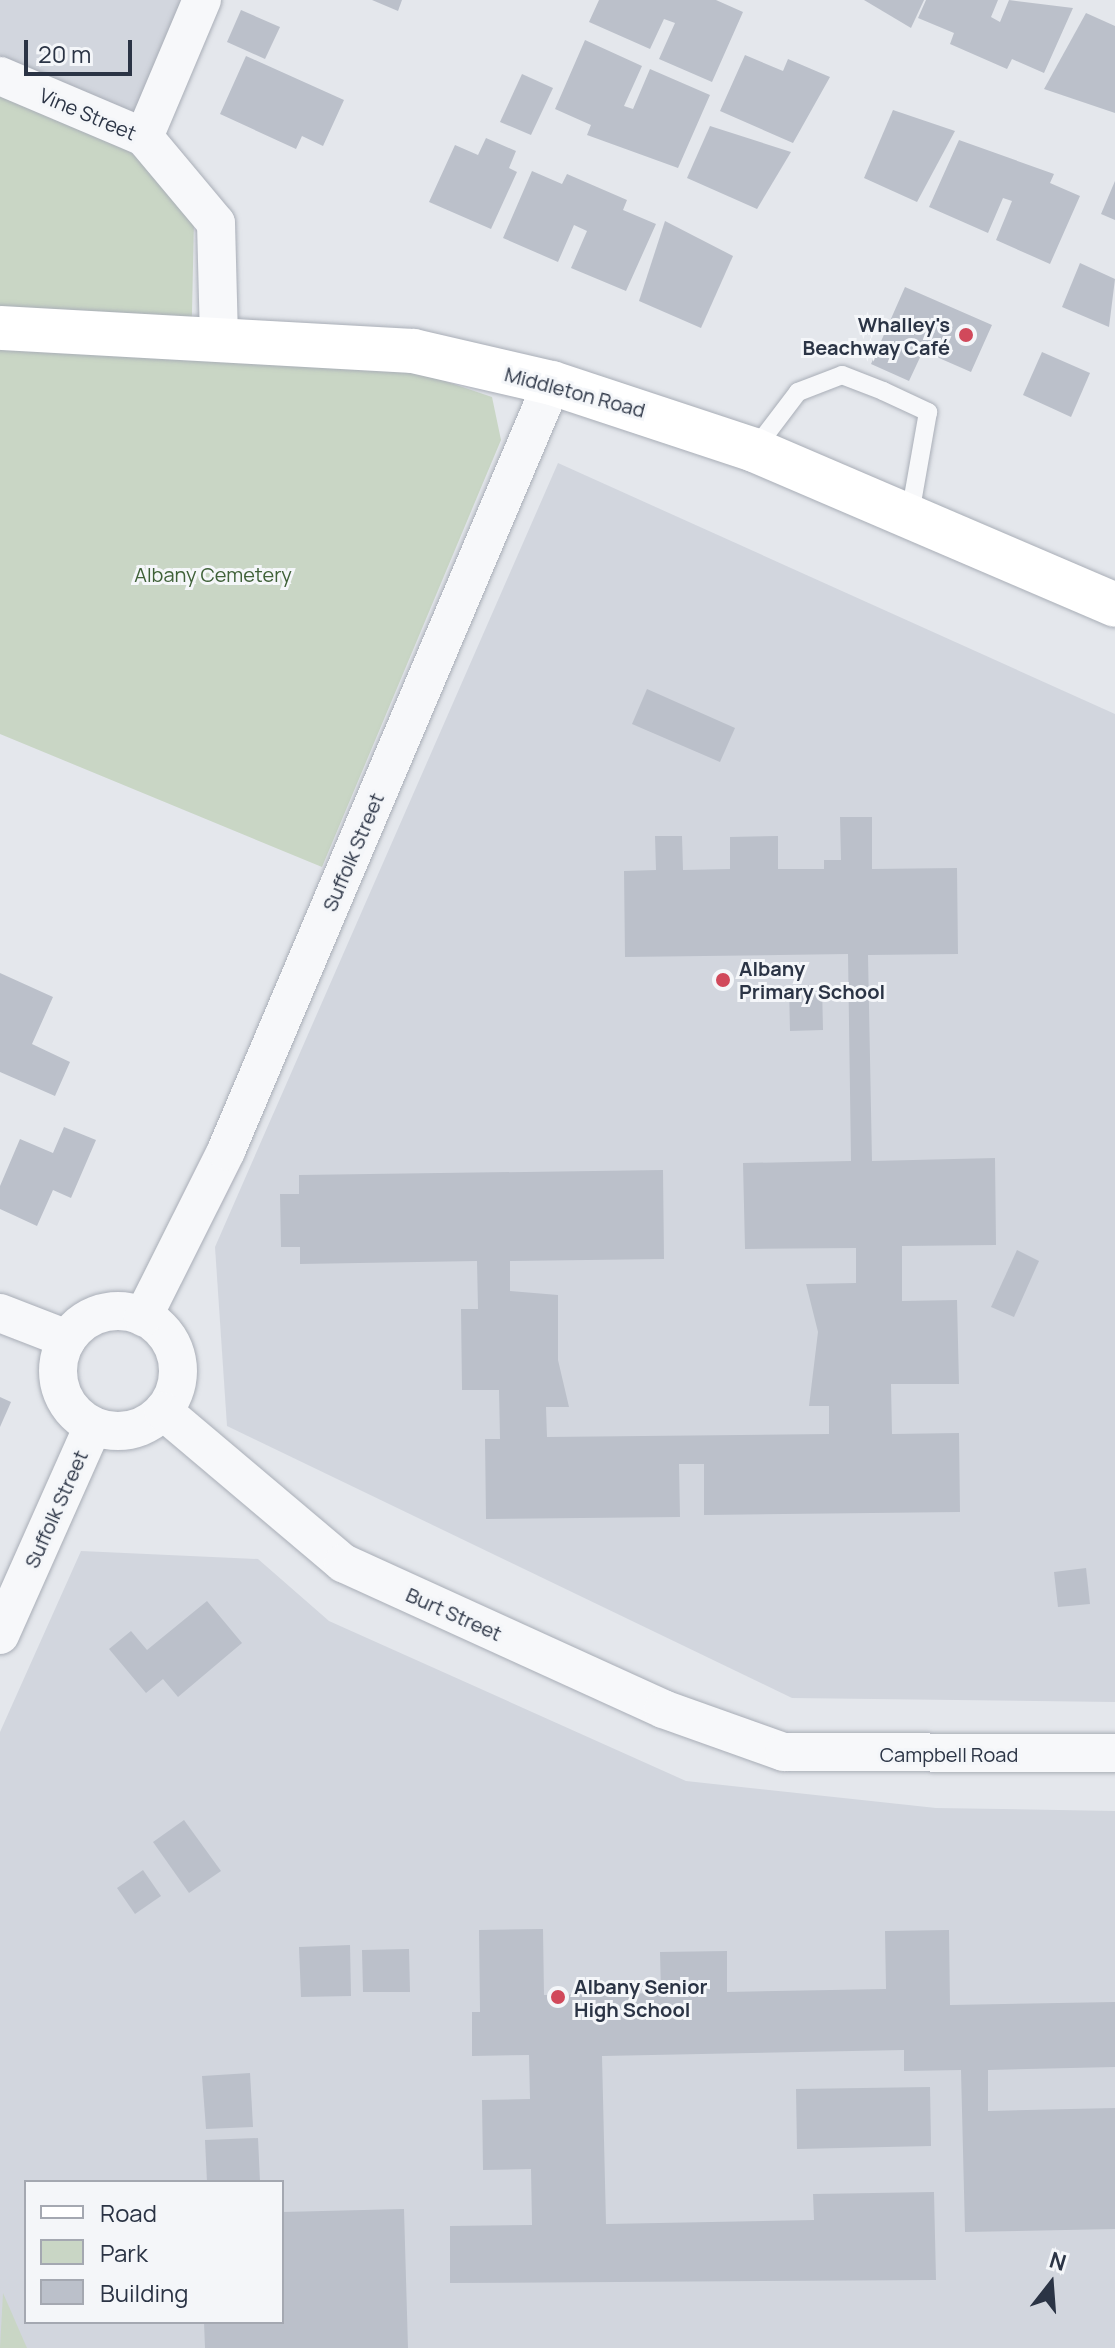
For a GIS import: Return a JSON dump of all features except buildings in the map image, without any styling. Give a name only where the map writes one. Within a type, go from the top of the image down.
[{"type":"main road","name":"Middleton Road","points":[[0,328],[413,351],[552,383],[754,450],[910,514],[1115,605]]},
{"type":"street","points":[[144,137],[202,0]]},
{"type":"street","name":"Vine Street","points":[[0,76],[144,137],[216,223],[219,339]]},
{"type":"street","name":"Suffolk Street","points":[[143,1317],[226,1151],[552,383]]},
{"type":"street","points":[[109,1312],[143,1317],[170,1341],[177,1359],[176,1386],[163,1411],[131,1430],[93,1426],[63,1398],[59,1358],[67,1339],[109,1312]]},
{"type":"street","points":[[0,1313],[67,1339]]},
{"type":"street","name":"Burt Street","points":[[163,1411],[343,1563],[663,1709],[784,1752]]},
{"type":"street","name":"Suffolk Street","points":[[0,1635],[93,1426]]},
{"type":"street","name":"Campbell Road","points":[[784,1752],[1115,1753]]},
{"type":"lane","points":[[754,450],[798,392],[842,375],[883,391],[928,412],[910,514]]},
{"type":"shaded area","points":[[0,0],[184,0],[133,115],[0,58]]},
{"type":"shaded area","name":"Albany Primary School","points":[[558,463],[1115,714],[1115,1702],[792,1698],[227,1426],[215,1247]]},
{"type":"shaded area","name":"Albany Senior High School","points":[[81,1551],[258,1559],[329,1621],[686,1781],[936,1808],[1115,1811],[1115,2348],[0,2348],[0,1732]]},
{"type":"green space","name":"Albany Cemetery","points":[[0,87],[118,142],[163,179],[194,220],[191,359],[412,370],[492,397],[501,440],[322,867],[0,734]]},
{"type":"green space","points":[[3,2293],[27,2348],[0,2348]]},
{"type":"place","name":"Whalley's Beachway Café","points":[[966,335]]},
{"type":"place","name":"Albany Primary School","points":[[723,980]]},
{"type":"place","name":"Albany Senior High School","points":[[558,1997]]}]
